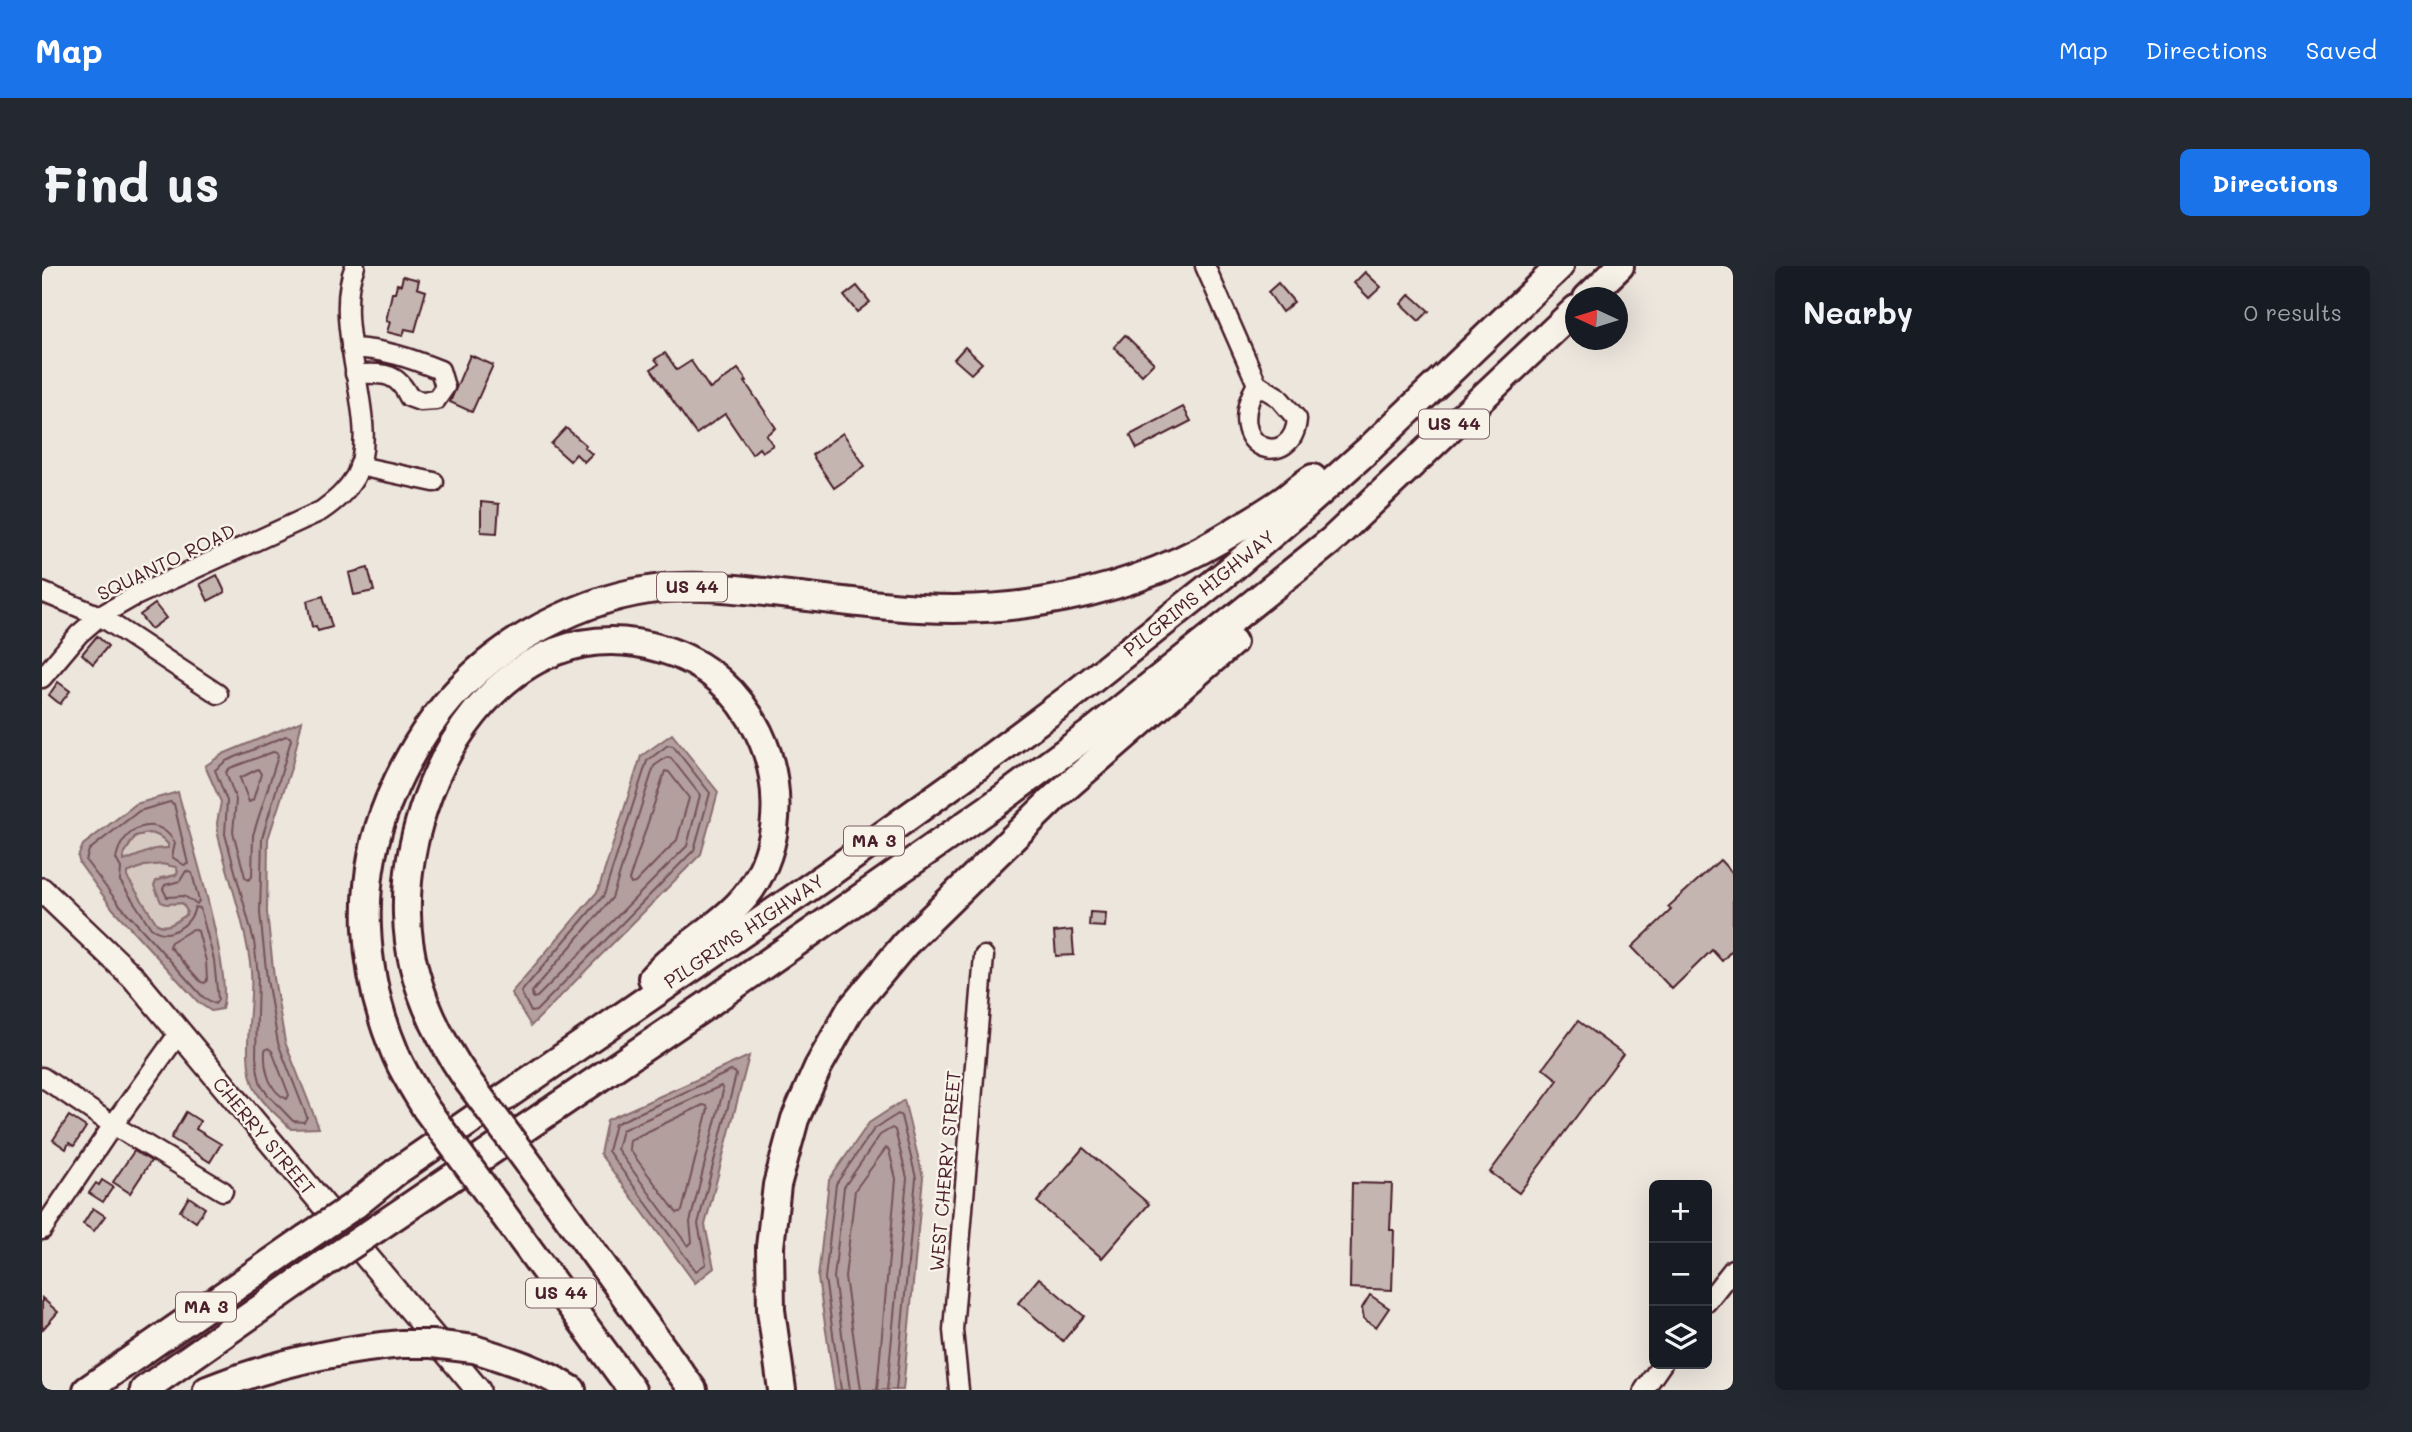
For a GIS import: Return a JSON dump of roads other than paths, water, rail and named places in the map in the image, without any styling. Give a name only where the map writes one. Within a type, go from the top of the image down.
[{"type":"highway","name":"PILGRIMS HIGHWAY","points":[[87,1390],[355,1205],[396,1172],[863,849],[1068,699],[1230,570],[1370,448],[1560,266]]},
{"type":"highway","points":[[1598,287],[1620,266]]},
{"type":"highway","name":"PILGRIMS HIGHWAY","points":[[144,1390],[995,804],[1128,703],[1332,540],[1565,319]]},
{"type":"highway","name":"US 44","points":[[632,1390],[426,1109],[397,1059],[384,1024],[371,972],[367,911],[375,842],[395,784],[419,739],[459,688],[482,666],[511,644],[564,615],[598,602],[650,590],[713,587],[942,610],[988,608],[1069,597],[1147,575],[1181,560],[1285,499],[1308,481],[1370,448]]},
{"type":"highway","name":"US 44","points":[[782,1390],[771,1310],[770,1247],[777,1185],[795,1119],[818,1067],[850,1010],[905,944],[1055,797],[1277,603],[1332,540]]},
{"type":"highway","points":[[618,1018],[660,969],[731,911],[756,882],[774,831],[776,792],[763,741],[743,705],[731,690],[708,671],[674,653],[630,642],[606,641],[573,646],[541,657],[497,689],[463,728],[431,783],[413,840],[407,889],[410,949],[418,986],[448,1052],[693,1390]]},
{"type":"highway","points":[[207,1390],[293,1363],[364,1348],[402,1344],[474,1349],[550,1376],[572,1390]]},
{"type":"main road","name":"CHERRY STREET","points":[[42,890],[134,978],[478,1390]]},
{"type":"street","points":[[1205,266],[1256,384]]},
{"type":"street","points":[[351,268],[348,305],[351,348],[362,417],[363,449],[359,466],[435,482]]},
{"type":"street","points":[[351,348],[378,349],[440,370],[445,387],[436,400],[421,401],[409,397],[402,383],[389,375],[355,374]]},
{"type":"street","points":[[389,375],[396,354]]},
{"type":"street","name":"SQUANTO ROAD","points":[[42,678],[79,634],[100,616],[133,597],[326,508],[340,498],[355,477],[359,466]]},
{"type":"street","points":[[42,592],[100,616],[218,694]]},
{"type":"street","name":"WEST CHERRY STREET","points":[[959,1390],[953,1330],[985,956]]},
{"type":"street","points":[[42,1230],[179,1033]]},
{"type":"street","points":[[42,1077],[113,1125],[223,1191]]},
{"type":"street","points":[[1712,1296],[1733,1269]]},
{"type":"street","points":[[1644,1390],[1659,1369]]},
{"type":"water","points":[[302,721],[292,765],[268,839],[267,912],[274,978],[285,1042],[319,1128],[291,1129],[262,1100],[251,1076],[248,1062],[251,985],[249,954],[218,835],[221,802],[205,766],[223,754]]},
{"type":"water","points":[[672,734],[718,792],[701,854],[531,1026],[511,993],[598,891],[641,756]]},
{"type":"water","points":[[178,792],[216,936],[222,967],[222,1009],[211,1011],[199,1003],[113,909],[80,864],[78,857],[83,845],[136,804]],"holes":[[[148,833],[162,838],[168,848],[155,849],[124,861],[124,854],[135,836]],[[162,864],[176,867],[178,872],[156,881],[154,886],[161,902],[182,903],[187,911],[179,920],[165,926],[157,924],[127,877],[127,873],[144,866]]]},
{"type":"water","points":[[749,1056],[705,1225],[714,1268],[695,1283],[600,1154],[607,1120]]},
{"type":"water","points":[[904,1100],[923,1177],[903,1390],[835,1390],[818,1278],[829,1180],[869,1123]]}]
